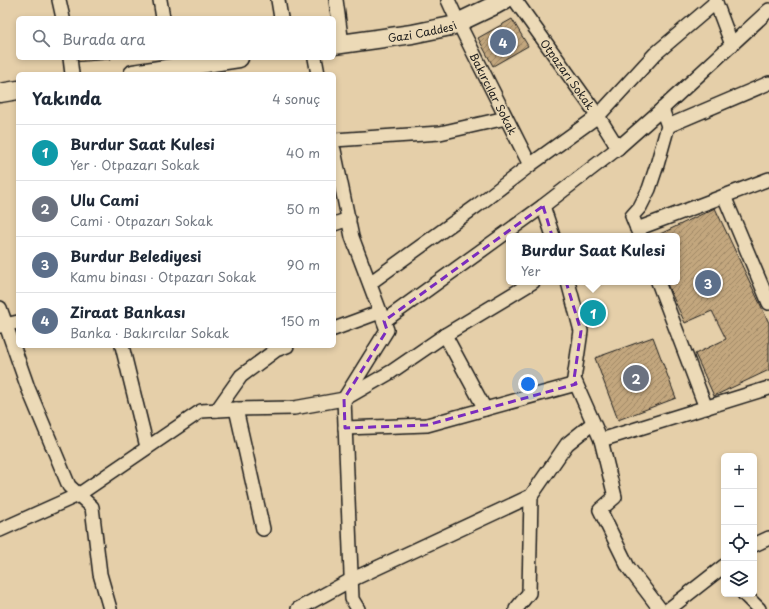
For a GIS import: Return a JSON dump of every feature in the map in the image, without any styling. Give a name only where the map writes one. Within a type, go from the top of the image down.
[{"type":"main road","name":"Gazi Caddesi","points":[[338,44],[412,34],[451,26],[504,0]]},
{"type":"main road","points":[[139,72],[168,63],[211,60]]},
{"type":"main road","points":[[0,92],[16,90]]},
{"type":"street","points":[[60,0],[63,16]]},
{"type":"street","points":[[160,0],[163,16]]},
{"type":"street","points":[[278,0],[281,16]]},
{"type":"street","points":[[336,0],[338,44]]},
{"type":"street","name":"Bakırcılar Sokak","points":[[448,0],[530,165]]},
{"type":"street","name":"Otpazarı Sokak","points":[[516,0],[598,116],[618,148]]},
{"type":"street","points":[[370,283],[598,116],[655,54],[716,1],[732,45]]},
{"type":"street","points":[[336,328],[382,317],[543,206],[618,148],[769,10]]},
{"type":"street","points":[[70,60],[72,72]]},
{"type":"street","points":[[315,60],[318,72]]},
{"type":"street","points":[[668,126],[769,83]]},
{"type":"street","points":[[662,109],[668,126],[649,189],[640,207],[632,216],[638,233],[724,196],[769,179]]},
{"type":"street","points":[[336,140],[440,133],[506,118]]},
{"type":"street","points":[[336,159],[352,237],[387,330],[344,399],[352,599],[358,609]]},
{"type":"street","points":[[724,196],[769,303]]},
{"type":"street","points":[[543,206],[552,233]]},
{"type":"street","points":[[336,223],[349,219]]},
{"type":"street","points":[[0,530],[78,495],[201,411],[294,408],[344,399],[391,372],[445,335],[528,285]]},
{"type":"street","points":[[569,285],[581,331],[574,379],[601,440],[614,497],[600,510],[628,567],[660,609]]},
{"type":"street","points":[[659,285],[706,408]]},
{"type":"street","points":[[0,308],[8,324],[28,388],[69,486],[92,507],[100,574],[110,609]]},
{"type":"street","points":[[445,335],[485,410]]},
{"type":"street","points":[[122,348],[147,447]]},
{"type":"street","points":[[217,410],[241,376],[276,350],[282,348]]},
{"type":"street","points":[[346,428],[427,425],[576,384]]},
{"type":"street","points":[[601,440],[769,388]]},
{"type":"street","points":[[236,409],[263,529]]},
{"type":"street","points":[[298,609],[351,580],[531,496],[567,444],[593,422]]},
{"type":"street","points":[[528,609],[531,496]]},
{"type":"street","points":[[757,544],[769,538]]},
{"type":"street","points":[[669,609],[721,570]]},
{"type":"street","points":[[516,609],[529,593]]},
{"type":"street","points":[[747,597],[759,609]]},
{"type":"highlighted area","points":[[543,206],[581,331],[574,379],[576,384],[427,425],[345,428],[344,399],[387,330],[384,321]]},
{"type":"building","points":[[512,19],[528,46],[493,66],[478,38]]},
{"type":"building","points":[[74,60],[99,60],[74,62]]},
{"type":"building","points":[[715,208],[769,323],[769,370],[714,396],[695,354],[726,339],[712,311],[685,323],[667,285],[680,285],[680,233],[662,233]]},
{"type":"building","points":[[597,304],[602,317],[589,322],[584,308]]},
{"type":"building","points":[[653,337],[676,398],[618,420],[595,358]]},
{"type":"place","name":"Ziraat Bankası","points":[[503,42]]},
{"type":"place","name":"Burdur Belediyesi","points":[[708,283]]},
{"type":"place","name":"Burdur Saat Kulesi","points":[[593,313]]},
{"type":"place","name":"Ulu Cami","points":[[636,378]]}]
